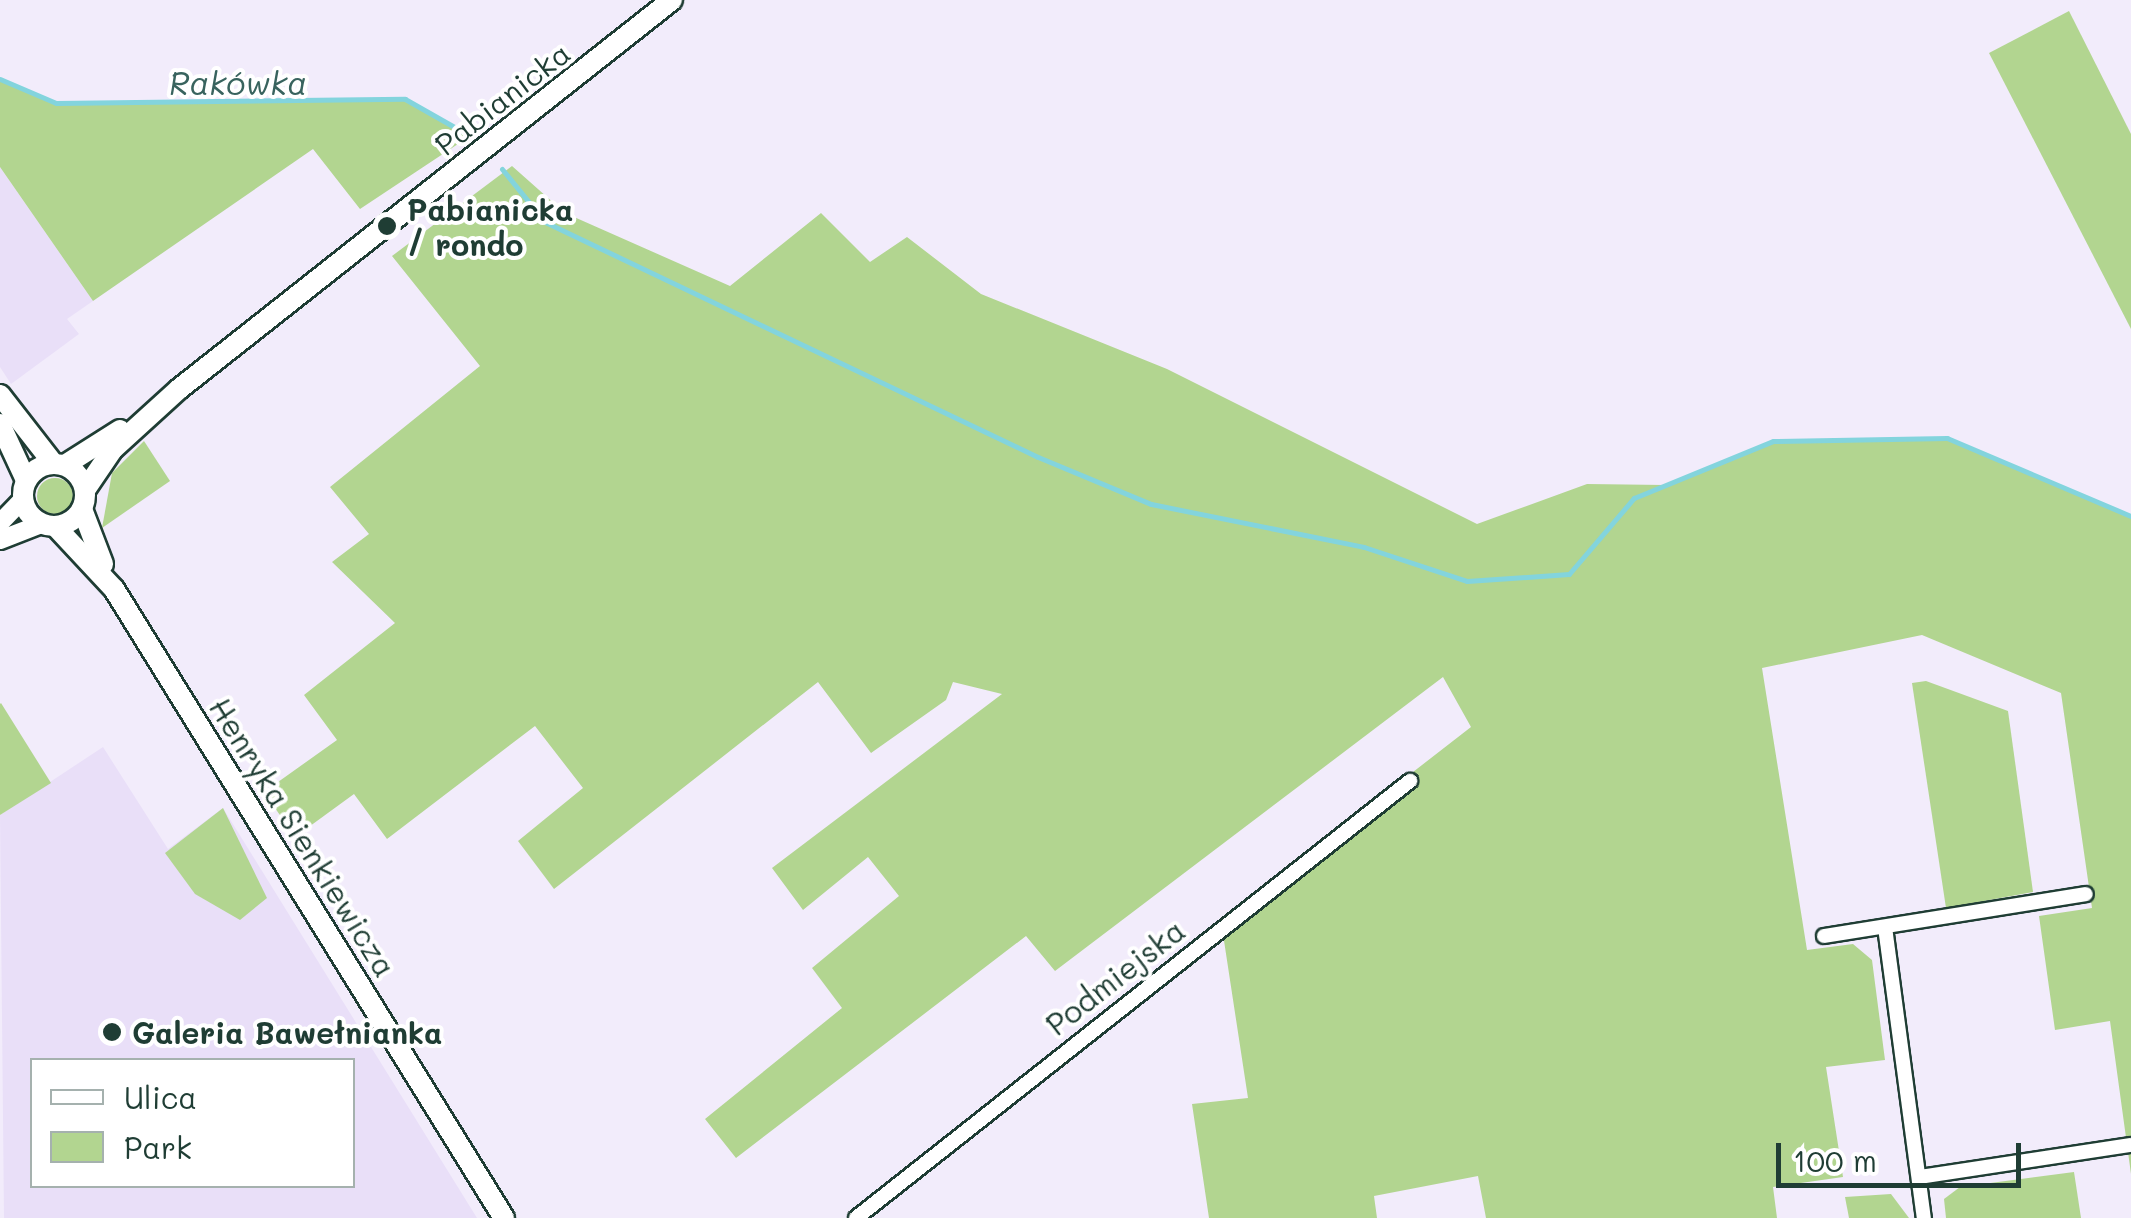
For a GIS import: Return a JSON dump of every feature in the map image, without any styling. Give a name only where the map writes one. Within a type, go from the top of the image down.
[{"type":"main road","name":"Pabianicka","points":[[84,500],[113,449],[179,389],[672,0]]},
{"type":"main road","name":"Pabianicka","points":[[25,490],[59,464],[179,389]]},
{"type":"main road","name":"Henryka Sienkiewicza","points":[[0,395],[84,500],[114,589],[504,1218]]},
{"type":"main road","name":"Henryka Sienkiewicza","points":[[0,424],[25,490],[48,525],[114,589]]},
{"type":"main road","points":[[48,525],[84,500]]},
{"type":"street","points":[[0,523],[25,490]]},
{"type":"street","points":[[0,540],[48,525]]},
{"type":"street","name":"Podmiejska","points":[[856,1218],[1410,781]]},
{"type":"street","points":[[1824,936],[2086,894]]},
{"type":"street","points":[[1885,927],[1924,1218]]},
{"type":"street","points":[[1919,1177],[2131,1144]]},
{"type":"shaded area","points":[[0,167],[93,301],[67,319],[79,334],[11,384],[0,367]]},
{"type":"shaded area","points":[[103,747],[168,849],[223,808],[477,1218],[4,1218],[0,815]]},
{"type":"green space","points":[[2069,11],[2131,134],[2131,329],[1989,53]]},
{"type":"green space","points":[[0,79],[56,103],[405,99],[470,136],[360,209],[313,149],[93,301],[0,167]]},
{"type":"green space","points":[[512,166],[565,213],[730,286],[821,213],[870,262],[907,237],[981,294],[1167,369],[1477,524],[1587,484],[1665,485],[1773,441],[1947,438],[2131,516],[2131,1174],[2110,1021],[2055,1030],[2039,916],[2092,908],[2061,693],[1922,635],[1762,668],[1807,950],[1853,944],[1872,960],[1885,1060],[1826,1067],[1843,1177],[1773,1187],[1777,1218],[1486,1218],[1478,1176],[1374,1196],[1377,1218],[1209,1218],[1192,1104],[1248,1098],[1221,921],[1471,727],[1443,677],[1055,971],[1026,936],[736,1158],[705,1119],[842,1008],[812,968],[899,896],[868,857],[803,910],[772,868],[1002,694],[953,682],[946,700],[871,753],[818,682],[554,889],[518,841],[583,788],[535,726],[387,839],[354,794],[295,837],[264,792],[337,740],[304,695],[395,623],[332,562],[369,534],[330,487],[480,366],[392,256]]},
{"type":"green space","points":[[144,441],[170,481],[102,528],[112,473]]},
{"type":"green space","points":[[55,478],[68,483],[73,496],[68,509],[55,514],[42,509],[37,496],[42,483]]},
{"type":"green space","points":[[1926,681],[2008,711],[2033,892],[1946,908],[1912,683]]},
{"type":"green space","points":[[0,704],[51,783],[0,815]]},
{"type":"green space","points":[[223,808],[267,898],[240,920],[195,894],[165,853]]},
{"type":"green space","points":[[2074,1172],[2081,1218],[1946,1218],[1944,1199],[1960,1187]]},
{"type":"green space","points":[[1891,1194],[1909,1218],[1849,1218],[1845,1197]]},
{"type":"waterway","name":"Rakówka","points":[[0,79],[56,103],[405,99],[470,136]]},
{"type":"waterway","points":[[502,169],[545,222],[1038,457],[1151,504],[1364,547],[1467,581],[1569,574],[1634,498],[1773,441],[1947,438],[2131,516]]},
{"type":"place","name":"Pabianicka / rondo","points":[[387,226]]},
{"type":"place","name":"Galeria Bawełnianka","points":[[112,1032]]}]
